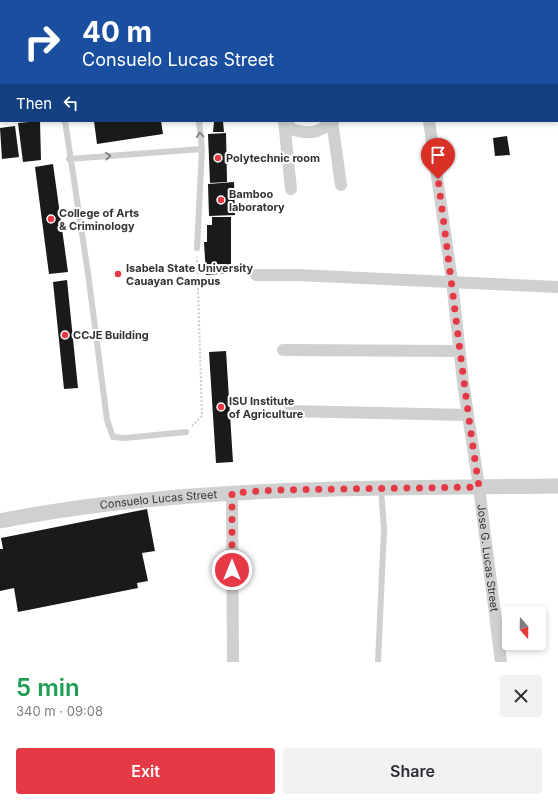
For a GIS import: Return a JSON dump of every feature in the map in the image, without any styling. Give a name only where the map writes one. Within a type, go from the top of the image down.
[{"type":"street","points":[[285,122],[291,189]]},
{"type":"street","points":[[286,122],[291,130],[309,133],[319,132],[332,122],[341,185]]},
{"type":"street","name":"Jose G. Lucas Street","points":[[429,122],[452,281],[459,350],[479,487],[501,662]]},
{"type":"street","points":[[256,275],[452,281],[558,287]]},
{"type":"street","points":[[283,350],[459,350]]},
{"type":"street","points":[[289,411],[468,415]]},
{"type":"street","name":"Consuelo Lucas Street","points":[[0,520],[129,501],[275,490],[558,486]]},
{"type":"street","points":[[232,493],[233,662]]},
{"type":"lane","points":[[65,122],[69,159],[88,273],[107,420],[113,437],[125,438],[186,432]]},
{"type":"lane","points":[[197,248],[202,149],[199,122]]},
{"type":"lane","points":[[69,159],[202,149]]},
{"type":"lane","points":[[378,662],[384,529],[381,488]]},
{"type":"path","points":[[186,432],[202,416],[197,248]]},
{"type":"building","points":[[40,122],[41,160],[23,162],[18,123]]},
{"type":"building","points":[[94,122],[161,122],[163,134],[97,144]]},
{"type":"building","points":[[214,122],[223,122],[224,132],[213,132]]},
{"type":"building","points":[[15,126],[19,157],[2,159],[0,128]]},
{"type":"building","name":"Polytechnic room","points":[[226,133],[227,182],[210,183],[208,134]]},
{"type":"building","points":[[507,136],[510,155],[495,156],[493,138]]},
{"type":"building","name":"College of Arts & Criminology","points":[[53,164],[68,272],[49,274],[35,167]]},
{"type":"building","name":"Bamboo laboratory","points":[[234,182],[235,215],[209,216],[208,184]]},
{"type":"building","points":[[212,217],[231,217],[231,273],[206,275],[204,242],[207,242],[207,225],[212,225]]},
{"type":"building","name":"CCJE Building","points":[[67,280],[78,388],[64,389],[53,282]]},
{"type":"building","name":"ISU Institute of Agriculture","points":[[226,351],[233,462],[216,463],[209,352]]},
{"type":"building","points":[[147,509],[155,551],[142,553],[148,581],[137,583],[138,588],[18,612],[14,588],[0,591],[0,549],[3,549],[1,538]]},
{"type":"place","name":"Polytechnic room","points":[[218,158]]},
{"type":"place","name":"Bamboo laboratory","points":[[221,200]]},
{"type":"place","name":"College of Arts & Criminology","points":[[51,219]]},
{"type":"place","name":"Isabela State University Cauayan Campus","points":[[118,274]]},
{"type":"place","name":"CCJE Building","points":[[65,335]]},
{"type":"place","name":"ISU Institute of Agriculture","points":[[221,407]]},
{"type":"route","points":[[232,570],[232,493],[275,490],[479,487],[463,382],[452,281],[438,179]]}]
